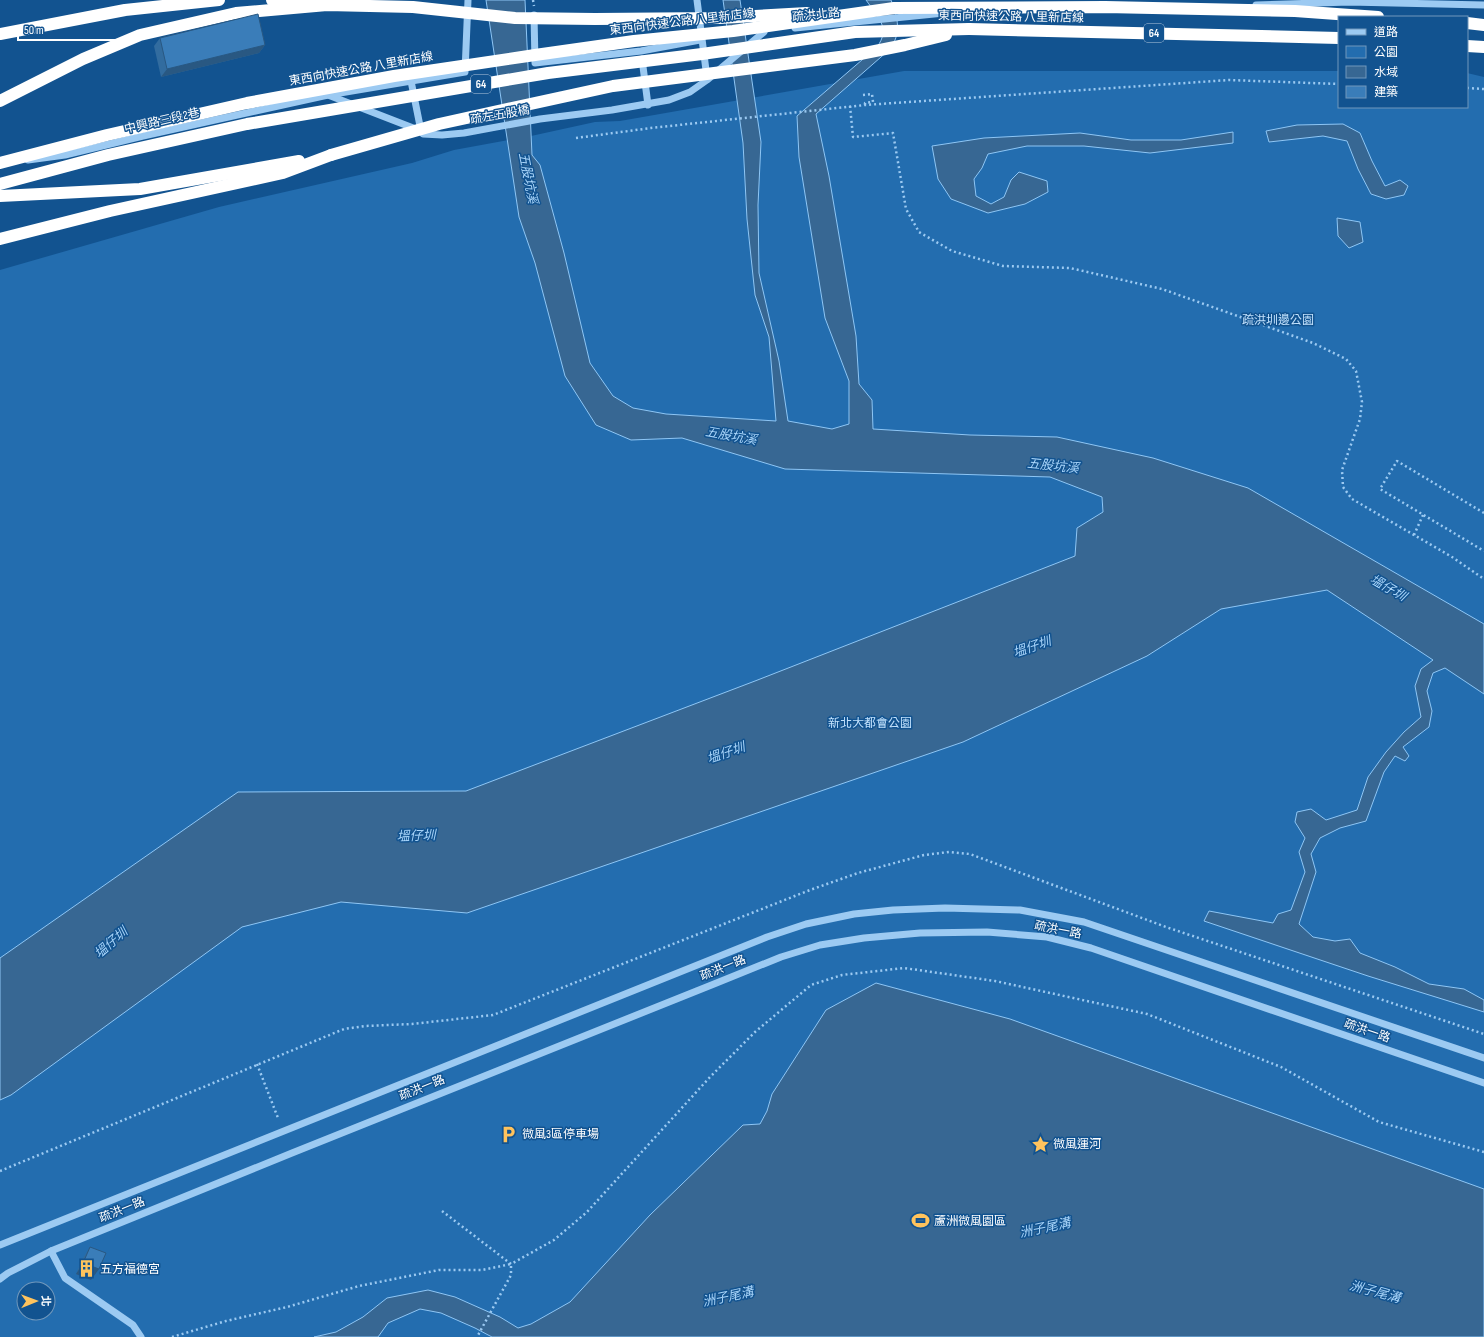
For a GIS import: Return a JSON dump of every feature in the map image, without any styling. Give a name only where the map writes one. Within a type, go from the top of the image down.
[{"type":"highway","points":[[0,34],[125,10],[219,0]]},
{"type":"highway","points":[[272,0],[327,5],[413,7],[515,18],[718,18],[894,8]]},
{"type":"highway","points":[[0,101],[83,58],[140,35],[236,13],[327,5]]},
{"type":"highway","name":"東西向快速公路 八里新店線","points":[[0,162],[240,104],[394,76],[634,41],[733,31],[894,8],[1113,8],[1295,11],[1364,16]]},
{"type":"highway","points":[[1468,23],[1484,25]]},
{"type":"highway","points":[[0,239],[110,211],[283,173],[331,155],[439,124],[613,86],[855,55],[905,45],[969,29]]},
{"type":"highway","name":"東西向快速公路 八里新店線","points":[[0,184],[108,155],[247,124],[548,72],[702,54],[855,32],[969,29],[1338,38]]},
{"type":"highway","points":[[1468,46],[1484,47]]},
{"type":"highway","points":[[0,196],[140,189],[331,155]]},
{"type":"street","name":"中興路三段2巷","points":[[0,162],[65,156],[143,136],[328,95],[465,72],[468,0]]},
{"type":"street","points":[[697,0],[707,80]]},
{"type":"street","name":"疏洪北路","points":[[534,13],[535,63],[641,50],[702,39],[954,12],[1069,11],[1349,2],[1484,4]]},
{"type":"street","name":"疏左五股橋","points":[[328,95],[421,131],[424,134],[442,135],[464,133],[540,119],[648,105],[669,100],[690,92],[707,80],[764,32]]},
{"type":"street","points":[[641,50],[648,105]]},
{"type":"street","points":[[411,81],[421,131]]},
{"type":"street","name":"疏洪一路","points":[[0,1245],[767,937],[806,924],[854,914],[893,910],[945,908],[1020,910],[1084,922],[1484,1058]]},
{"type":"street","name":"疏洪一路","points":[[0,1279],[8,1273],[51,1251],[781,957],[820,945],[864,938],[920,933],[972,932],[1047,937],[1091,948],[1484,1083]]},
{"type":"street","points":[[51,1251],[65,1278],[133,1325],[141,1337]]},
{"type":"path","points":[[576,138],[659,127],[865,104],[1229,80],[1338,84]]},
{"type":"path","points":[[1468,88],[1484,89]]},
{"type":"path","points":[[863,95],[872,94],[873,102],[865,104]]},
{"type":"path","points":[[850,106],[854,137],[893,133],[906,209],[918,232],[952,251],[1003,266],[1070,268],[1162,289],[1313,343],[1346,359],[1356,371],[1362,402],[1360,419],[1342,470],[1343,487],[1352,499],[1452,557],[1484,578]]},
{"type":"path","points":[[1484,512],[1397,461],[1380,489],[1484,551]]},
{"type":"path","points":[[1414,535],[1423,515]]},
{"type":"path","points":[[172,1337],[226,1321],[287,1307],[359,1286],[439,1270],[482,1270],[511,1264],[554,1240],[587,1212],[704,1083],[755,1032],[811,985],[842,975],[904,968],[994,981],[1147,1014],[1281,1067],[1379,1122],[1484,1152]]},
{"type":"path","points":[[257,1064],[278,1118]]},
{"type":"path","points":[[442,1212],[511,1264]]},
{"type":"path","points":[[477,1337],[511,1275],[511,1264]]},
{"type":"green space","name":"新北大都會公園","points":[[904,71],[1338,71],[1338,108],[1468,108],[1468,73],[1484,77],[1484,1337],[0,1337],[0,270],[219,207],[412,163],[454,150],[531,136],[595,122],[620,121]]},
{"type":"water","points":[[486,0],[525,0],[532,155],[540,165],[564,253],[590,363],[613,396],[633,408],[666,414],[776,421],[769,337],[755,295],[747,219],[743,143],[723,0],[740,0],[761,142],[758,205],[759,273],[779,361],[788,421],[832,429],[849,424],[849,381],[825,318],[799,157],[797,116],[877,47],[883,34],[883,28],[878,17],[866,0],[891,0],[898,26],[896,38],[893,44],[889,50],[816,114],[829,176],[856,336],[859,384],[872,400],[873,429],[970,435],[1057,437],[1153,458],[1248,488],[1484,624],[1484,694],[1445,668],[1433,673],[1427,691],[1432,711],[1429,727],[1403,747],[1409,756],[1405,761],[1395,756],[1384,772],[1366,821],[1340,828],[1320,838],[1311,854],[1316,872],[1299,924],[1313,937],[1335,941],[1350,939],[1360,953],[1395,967],[1429,984],[1464,989],[1484,1000],[1484,1012],[1368,976],[1204,921],[1209,911],[1273,923],[1278,914],[1291,910],[1305,872],[1299,852],[1305,838],[1295,822],[1297,812],[1311,809],[1326,820],[1357,810],[1368,777],[1386,752],[1404,732],[1421,717],[1415,686],[1421,669],[1433,660],[1327,590],[1221,609],[1147,656],[963,742],[467,913],[341,902],[242,927],[11,1095],[0,1100],[0,958],[238,792],[466,791],[755,681],[1075,556],[1077,528],[1103,512],[1102,497],[1050,477],[785,469],[682,438],[631,440],[596,425],[565,376],[535,263],[519,217]]},
{"type":"water","points":[[1343,124],[1360,133],[1385,186],[1400,180],[1408,186],[1404,195],[1386,199],[1371,194],[1358,169],[1347,141],[1323,136],[1269,142],[1266,131],[1297,125]]},
{"type":"water","points":[[1233,132],[1233,143],[1150,153],[1084,146],[1027,146],[988,154],[982,168],[974,179],[976,196],[991,204],[1004,197],[1011,180],[1019,172],[1047,181],[1048,192],[1025,204],[988,213],[951,199],[938,179],[932,146],[984,138],[1080,133],[1131,140],[1181,140]]},
{"type":"water","points":[[1337,218],[1360,222],[1363,242],[1349,248],[1338,236]]},
{"type":"water","name":"微風運河","points":[[876,983],[1010,1019],[1484,1189],[1484,1337],[492,1337],[441,1313],[420,1309],[388,1323],[378,1337],[314,1337],[336,1332],[363,1317],[387,1298],[428,1290],[455,1297],[500,1317],[518,1328],[531,1324],[570,1302],[650,1215],[743,1125],[760,1124],[767,1111],[772,1094],[826,1010]]},
{"type":"building","points":[[258,14],[265,45],[167,69],[160,38]]},
{"type":"building","points":[[90,1247],[106,1253],[99,1269],[83,1263]]},
{"type":"place","name":"微風3區停車場","points":[[509,1134]]},
{"type":"place","name":"微風運河","points":[[1040,1144]]},
{"type":"place","name":"蘆洲微風園區","points":[[921,1221]]},
{"type":"place","name":"五方福德宮","points":[[87,1269]]},
{"type":"water label","name":"五股坑溪","points":[[528,178]]},
{"type":"water label","name":"五股坑溪","points":[[731,436]]},
{"type":"water label","name":"五股坑溪","points":[[1053,466]]},
{"type":"water label","name":"塭仔圳","points":[[1388,588]]},
{"type":"water label","name":"塭仔圳","points":[[1032,647]]},
{"type":"water label","name":"塭仔圳","points":[[726,753]]},
{"type":"water label","name":"塭仔圳","points":[[416,836]]},
{"type":"water label","name":"塭仔圳","points":[[111,943]]},
{"type":"water label","name":"洲子尾溝","points":[[1045,1228]]},
{"type":"water label","name":"洲子尾溝","points":[[1375,1292]]},
{"type":"water label","name":"洲子尾溝","points":[[728,1297]]},
{"type":"park label","name":"疏洪圳邊公園","points":[[1278,320]]}]
